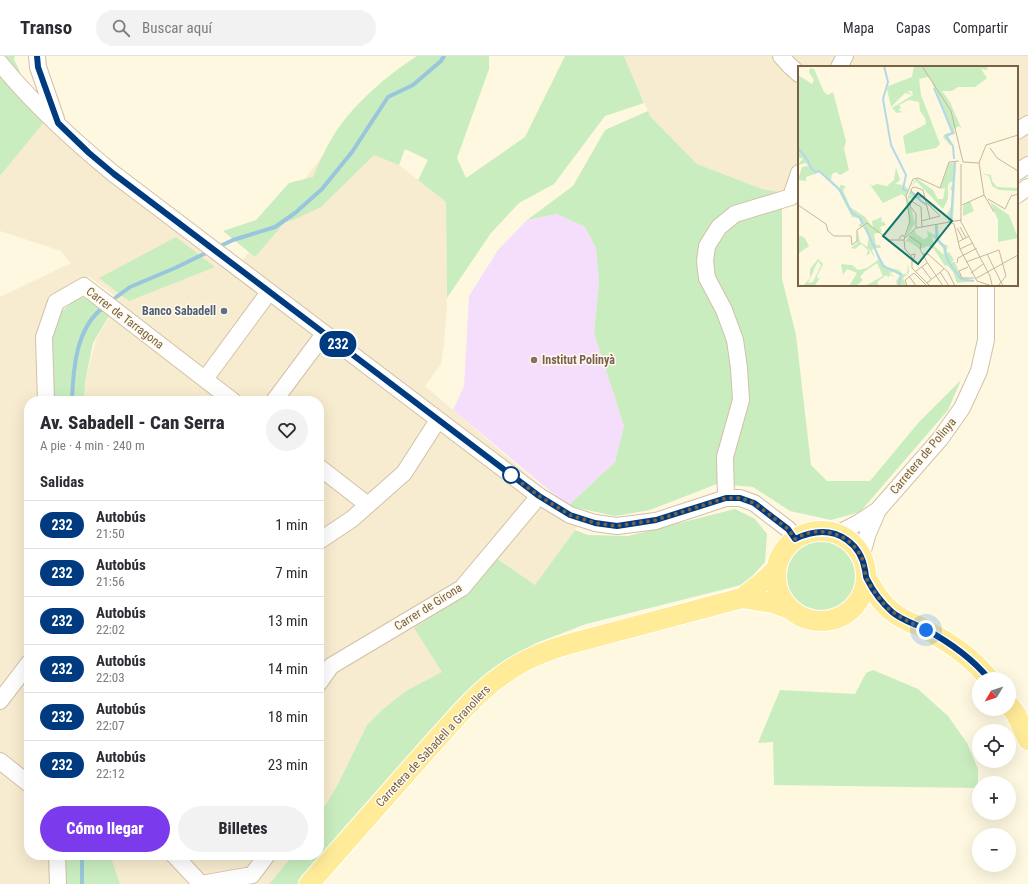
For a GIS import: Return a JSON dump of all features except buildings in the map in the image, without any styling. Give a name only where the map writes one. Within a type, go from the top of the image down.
[{"type":"main road","points":[[893,613],[864,612],[844,615],[830,620],[815,621],[803,618],[790,609],[777,590],[777,568],[782,553],[795,539],[808,533],[822,531],[837,534],[855,547],[861,557],[866,577],[882,602],[893,613],[938,636],[966,656],[982,672]]},
{"type":"main road","name":"Carretera de Sabadell a Granollers","points":[[309,884],[468,705],[490,684],[514,667],[546,650],[742,598],[765,580],[777,568]]},
{"type":"main road","points":[[844,615],[854,608],[860,599],[866,577]]},
{"type":"main road","name":"Carretera de Sabadell a Granollers","points":[[742,598],[773,603],[790,609]]},
{"type":"main road","points":[[1016,714],[1028,740]]},
{"type":"street","points":[[37,56],[38,67],[58,123]]},
{"type":"street","points":[[781,56],[788,65],[798,73]]},
{"type":"street","points":[[840,66],[845,56]]},
{"type":"street","points":[[0,63],[17,84],[89,153],[114,174],[539,496],[570,515],[595,523],[617,526],[656,520],[726,498],[740,498],[754,503],[788,529],[795,539]]},
{"type":"street","points":[[1018,130],[1028,124]]},
{"type":"street","points":[[1018,171],[1028,165]]},
{"type":"street","points":[[726,498],[725,457],[740,400],[739,368],[735,340],[724,310],[707,278],[705,261],[707,246],[718,227],[734,214],[791,196],[798,176]]},
{"type":"street","points":[[1018,194],[1028,187]]},
{"type":"street","name":"Carrer de Tarragona","points":[[46,396],[44,336],[56,302],[84,286],[226,396]]},
{"type":"street","name":"Carretera de Polinya","points":[[837,534],[860,522],[878,510],[940,439],[962,408],[979,371],[986,340],[986,286]]},
{"type":"street","points":[[205,379],[269,292]]},
{"type":"street","points":[[278,396],[324,334]]},
{"type":"street","points":[[324,538],[352,519],[404,473],[438,420]]},
{"type":"street","points":[[324,471],[368,505]]},
{"type":"street","name":"Carrer de Girona","points":[[324,676],[331,666],[462,588],[539,496]]},
{"type":"street","name":"Carretera de Polinya","points":[[861,557],[868,533],[878,510]]},
{"type":"street","points":[[0,701],[24,670]]},
{"type":"street","points":[[0,761],[24,780]]},
{"type":"street","points":[[57,860],[58,884]]},
{"type":"street","points":[[179,860],[201,884],[252,875],[263,860]]},
{"type":"shaded area","points":[[624,56],[1028,56],[1028,172],[1018,177],[1018,66],[798,66],[798,194],[762,189],[697,164],[650,116]]},
{"type":"shaded area","points":[[44,122],[233,273],[347,124],[446,202],[447,306],[444,344],[441,364],[425,386],[540,485],[568,506],[582,520],[535,585],[496,557],[493,632],[440,674],[406,691],[382,710],[367,725],[337,786],[324,808],[324,396],[84,396],[85,382],[96,340],[119,299],[88,276],[61,312],[53,396],[24,396],[24,860],[57,860],[57,884],[0,884],[0,297],[71,263],[61,251],[0,231],[0,176]]},
{"type":"shaded area","name":"Institut Polinyà","points":[[557,214],[585,227],[596,248],[599,283],[594,333],[624,426],[615,462],[568,506],[453,410],[464,386],[469,296],[498,250],[527,220]]},
{"type":"shaded area","points":[[112,860],[289,860],[269,884],[120,884]]},
{"type":"green space","points":[[0,56],[15,56],[14,59],[20,72],[30,104],[44,122],[0,176]]},
{"type":"green space","points":[[417,56],[489,56],[489,69],[457,158],[466,178],[525,137],[565,56],[624,56],[644,103],[605,116],[554,184],[519,203],[491,233],[447,298],[446,202],[418,180],[428,160],[405,149],[399,165],[374,155],[321,207],[293,220],[285,222],[255,257],[223,231],[256,220],[289,183],[313,177],[329,143],[340,126],[359,103],[394,72]]},
{"type":"green space","points":[[648,111],[650,116],[697,164],[762,189],[786,193],[731,211],[702,247],[731,341],[736,399],[722,482],[650,510],[615,516],[568,506],[615,462],[624,426],[594,333],[599,283],[596,248],[585,227],[557,214],[527,220],[573,186],[605,130]]},
{"type":"green space","points":[[782,206],[782,279],[796,335],[811,465],[827,481],[870,481],[919,422],[961,380],[948,410],[860,512],[831,520],[790,511],[753,487],[730,485],[731,457],[745,401],[714,279],[711,259],[715,245],[725,229],[740,218]]},
{"type":"green space","points":[[176,237],[215,267],[129,301],[99,278]]},
{"type":"green space","points":[[78,296],[92,300],[110,314],[93,343],[85,382],[84,396],[53,396],[51,334],[61,312]]},
{"type":"green space","points":[[735,509],[755,519],[767,534],[765,562],[745,584],[586,624],[534,644],[495,671],[375,798],[324,856],[324,808],[337,786],[367,725],[382,710],[406,691],[442,672],[414,628],[464,595],[495,557],[535,585],[575,530],[588,535],[628,536]]},
{"type":"green space","points":[[821,539],[842,545],[852,555],[858,576],[852,597],[842,607],[821,613],[800,607],[790,597],[784,576],[790,555],[800,545]]},
{"type":"green space","points":[[873,670],[918,689],[948,716],[967,743],[972,755],[972,768],[978,769],[978,776],[972,776],[972,788],[774,785],[773,742],[758,743],[780,690],[855,694],[866,673]]},
{"type":"green space","points":[[63,860],[112,860],[120,884],[64,884]]},
{"type":"green space","points":[[289,860],[320,860],[299,884],[269,884]]},
{"type":"waterway","points":[[218,247],[233,240],[275,227],[295,213],[322,189],[352,152],[388,97],[413,85],[441,61],[444,56]]},
{"type":"waterway","points":[[111,301],[130,287],[210,251]]},
{"type":"waterway","points":[[72,396],[75,362],[82,337],[87,326],[95,315],[104,307]]},
{"type":"waterway","points":[[82,860],[82,884]]},
{"type":"bus line","name":"232","points":[[37,56],[38,67],[58,123],[89,153],[114,174],[539,496],[570,515],[595,523],[617,526],[656,520],[692,510],[726,498],[740,498],[754,503],[788,529],[795,539],[808,533],[822,531],[837,534],[855,547],[861,557],[866,577],[882,602],[893,613],[938,636],[966,656],[983,672]]},
{"type":"place","name":"Banco Sabadell","points":[[224,311]]},
{"type":"place","name":"Institut Polinyà","points":[[534,360]]},
{"type":"route","points":[[511,475],[539,496],[570,515],[595,523],[617,526],[656,520],[692,510],[726,498],[740,498],[754,503],[788,529],[795,539],[808,533],[822,531],[837,534],[855,547],[861,557],[866,577],[882,602],[893,613],[926,630]]}]
